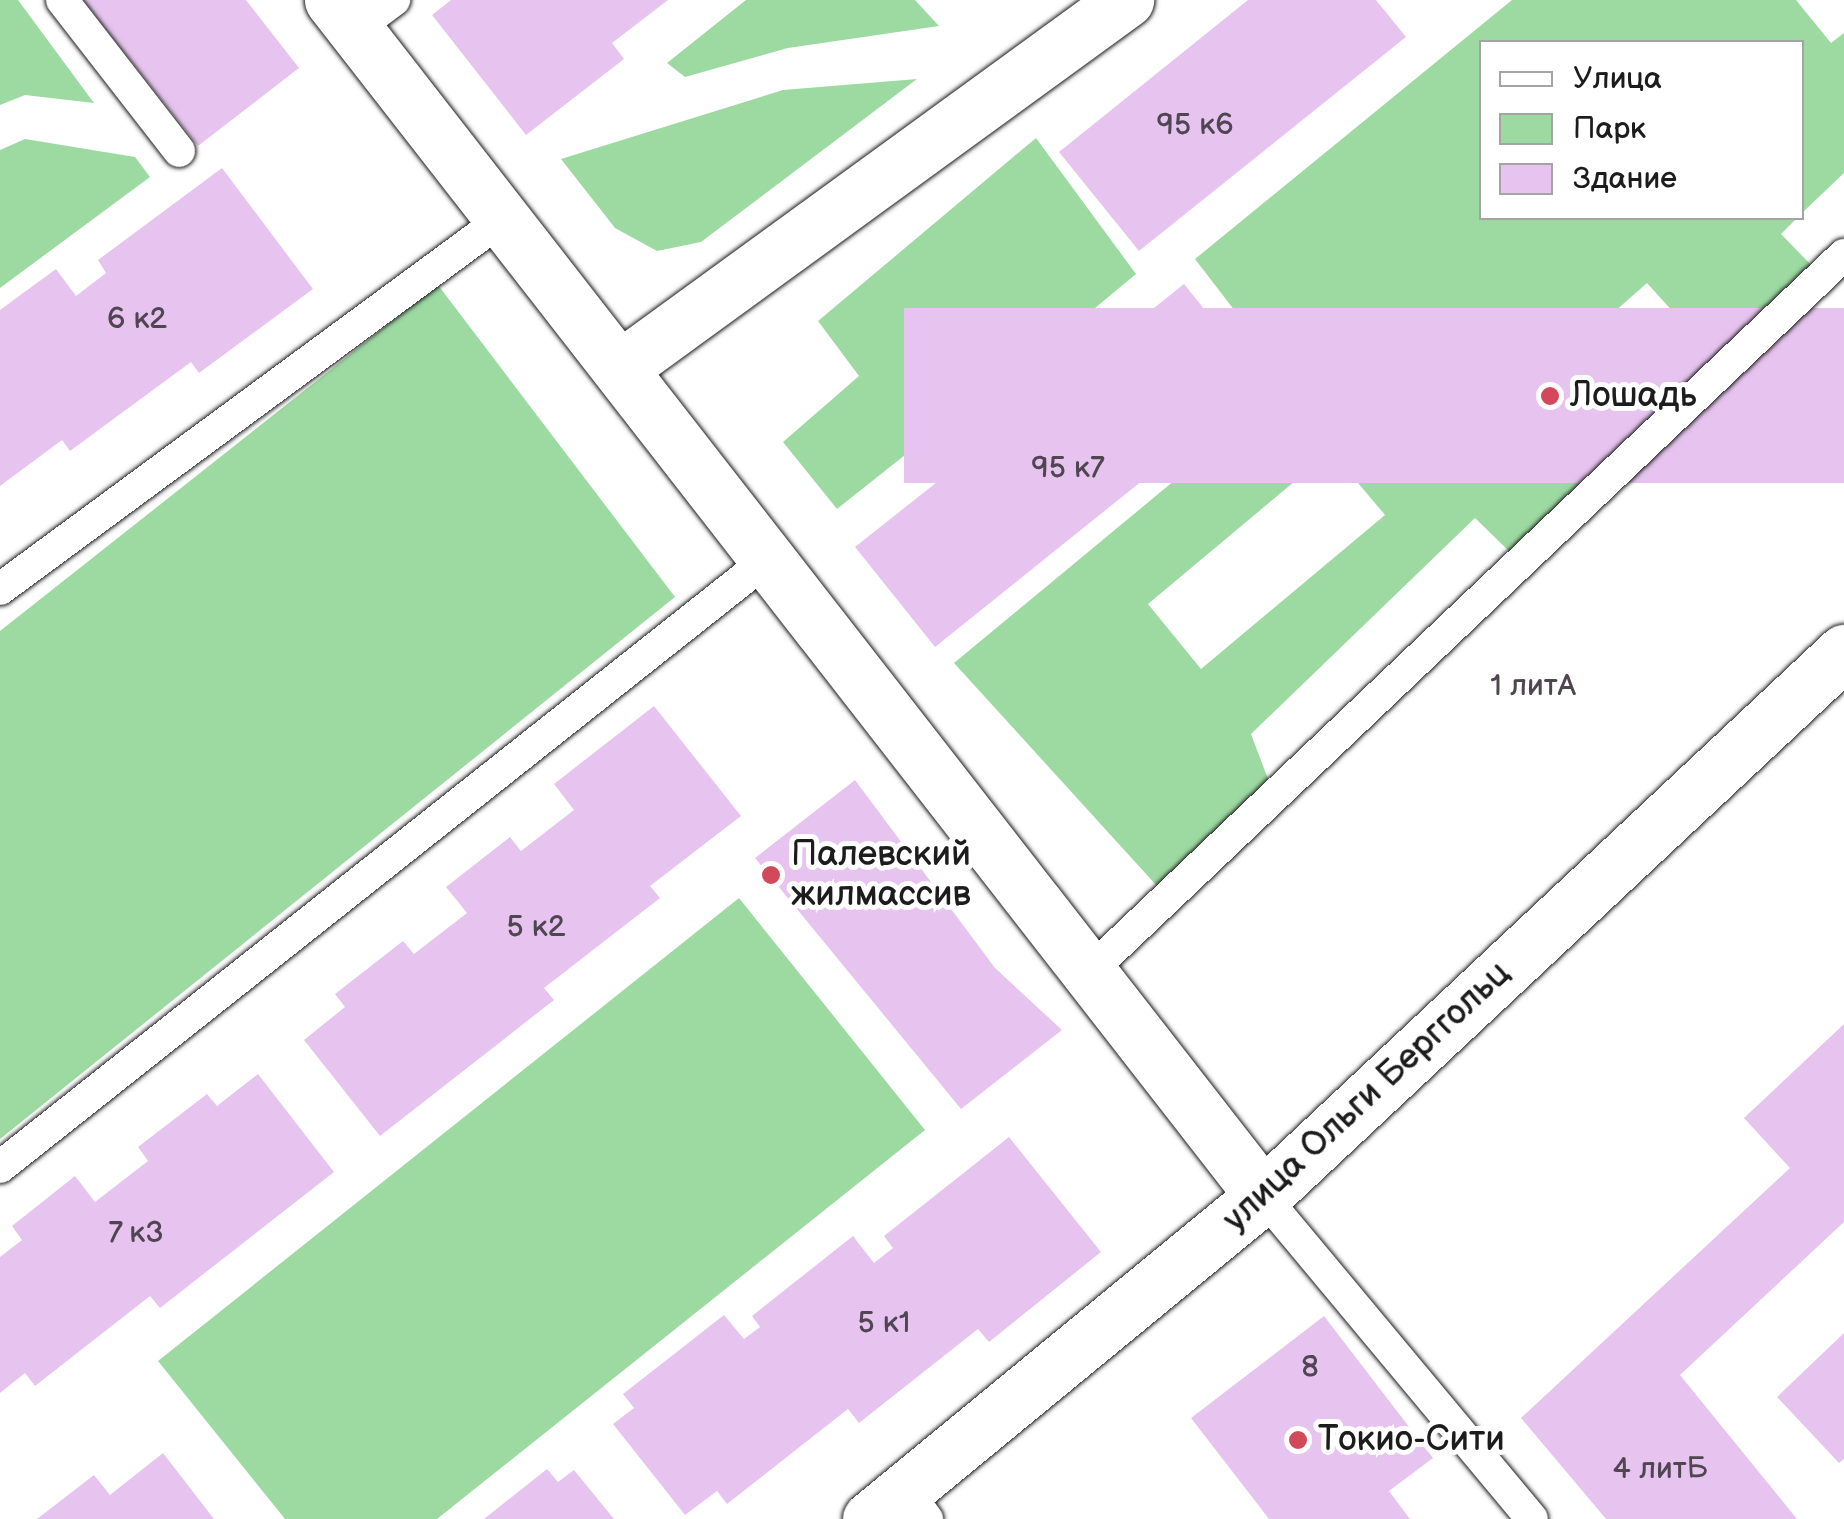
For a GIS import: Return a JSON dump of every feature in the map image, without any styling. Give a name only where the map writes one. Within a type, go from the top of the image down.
[{"type":"street","points":[[620,368],[1126,0]]},
{"type":"street","points":[[360,10],[501,220],[772,556],[1263,1196]]},
{"type":"street","name":"улица Ольги Берггольц","points":[[901,1509],[1263,1196],[1844,652]]},
{"type":"lane","points":[[62,0],[179,151]]},
{"type":"lane","points":[[0,590],[501,220]]},
{"type":"lane","points":[[1090,971],[1844,254]]},
{"type":"lane","points":[[0,1168],[772,556]]},
{"type":"lane","points":[[1263,1196],[1532,1519]]},
{"type":"green space","points":[[0,0],[18,0],[94,103],[25,95],[0,105]]},
{"type":"green space","points":[[746,0],[915,0],[939,26],[788,48],[685,77],[667,63]]},
{"type":"green space","points":[[1512,0],[1796,0],[1831,43],[1844,33],[1844,173],[1804,211],[1804,40],[1479,40],[1479,220],[1795,220],[1781,234],[1817,271],[1740,340],[1723,327],[1704,346],[1647,283],[1511,403],[1585,487],[1514,556],[1475,518],[1251,734],[1271,787],[1157,886],[954,663],[1291,384],[1195,259]],"holes":[[[1331,451],[1385,515],[1201,669],[1148,604]]]},
{"type":"green space","points":[[917,79],[701,242],[657,251],[615,228],[561,159],[783,90]]},
{"type":"green space","points":[[1036,138],[1136,274],[1036,357],[1016,333],[943,389],[959,412],[837,509],[783,442],[859,376],[818,321]]},
{"type":"green space","points":[[25,139],[135,157],[150,177],[0,288],[0,150]]},
{"type":"green space","points":[[438,285],[675,597],[0,1139],[0,631]]},
{"type":"green space","points":[[739,898],[925,1130],[437,1519],[285,1519],[158,1361]]},
{"type":"building","points":[[83,0],[246,0],[299,68],[198,146]]},
{"type":"building","points":[[451,0],[668,0],[612,43],[624,59],[526,135],[432,15]]},
{"type":"building","points":[[1248,0],[1376,0],[1406,37],[1139,251],[1059,152]]},
{"type":"building","points":[[222,168],[313,289],[199,373],[191,362],[70,451],[62,440],[0,486],[0,310],[56,269],[76,296],[106,273],[98,260]]},
{"type":"building","points":[[1184,284],[1264,383],[935,647],[855,547],[961,463],[971,474],[1084,382],[1075,371]]},
{"type":"building","points":[[904,308],[1844,308],[1844,483],[904,483]]},
{"type":"building","points":[[654,706],[741,816],[650,886],[660,898],[544,988],[554,1000],[380,1136],[304,1040],[345,1007],[335,994],[403,941],[414,954],[467,913],[446,887],[510,837],[521,851],[574,810],[554,784]]},
{"type":"building","points":[[855,780],[995,968],[1062,1030],[961,1109],[755,858]]},
{"type":"building","points":[[1844,1024],[1844,1222],[1680,1375],[1797,1519],[1606,1519],[1521,1418],[1790,1168],[1744,1118]]},
{"type":"building","points":[[258,1074],[334,1172],[160,1308],[150,1296],[35,1386],[25,1373],[0,1393],[0,1257],[22,1240],[12,1226],[75,1176],[95,1202],[148,1161],[138,1147],[207,1094],[217,1106]]},
{"type":"building","points":[[1009,1137],[1101,1252],[989,1342],[978,1329],[859,1423],[848,1409],[727,1504],[717,1491],[685,1515],[613,1424],[634,1408],[623,1394],[724,1315],[744,1339],[760,1327],[752,1316],[853,1236],[874,1263],[893,1248],[884,1236]]},
{"type":"building","points":[[1324,1316],[1433,1458],[1389,1491],[1410,1519],[1269,1519],[1191,1418]]},
{"type":"building","points":[[1844,1333],[1844,1459],[1839,1463],[1777,1397]]},
{"type":"building","points":[[163,1453],[214,1519],[37,1519],[94,1475],[110,1495]]},
{"type":"building","points":[[547,1469],[558,1482],[574,1470],[614,1519],[484,1519]]},
{"type":"place","name":"Лошадь","points":[[1550,396]]},
{"type":"place","name":"Палевский жилмассив","points":[[771,875]]},
{"type":"place","name":"Токио-Сити","points":[[1298,1440]]}]
